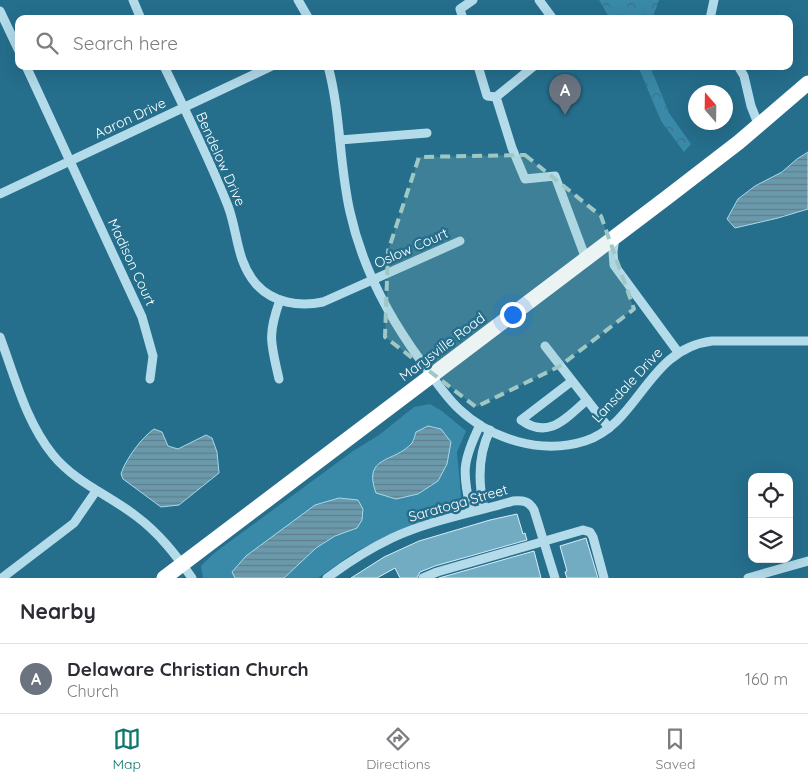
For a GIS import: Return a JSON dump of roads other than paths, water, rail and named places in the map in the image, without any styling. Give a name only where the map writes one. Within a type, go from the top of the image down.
[{"type":"highway","name":"Marysville Road","points":[[164,578],[615,237],[758,126],[808,83]]},
{"type":"street","points":[[133,0],[139,15]]},
{"type":"street","points":[[298,0],[307,15]]},
{"type":"street","points":[[462,15],[460,9],[473,0]]},
{"type":"street","points":[[539,0],[550,15]]},
{"type":"street","points":[[711,15],[714,0]]},
{"type":"street","points":[[0,11],[15,43]]},
{"type":"street","name":"Madison Court","points":[[28,70],[142,317],[153,356],[150,379]]},
{"type":"street","name":"Bendelow Drive","points":[[166,70],[229,209],[244,267],[258,286],[269,295],[280,300],[304,304],[323,302],[374,280]]},
{"type":"street","name":"Aaron Drive","points":[[0,194],[264,70]]},
{"type":"street","name":"Lansdale Drive","points":[[329,70],[338,113],[342,168],[350,213],[358,242],[382,301],[432,375],[459,409],[480,425],[500,436],[540,446],[561,446],[586,441],[609,428],[655,374],[678,352],[701,342],[712,341],[808,341]]},
{"type":"street","points":[[479,70],[487,96],[496,97],[529,70]]},
{"type":"street","points":[[740,70],[744,76],[758,126]]},
{"type":"street","points":[[496,97],[512,148],[525,179],[555,176],[586,259]]},
{"type":"street","points":[[340,140],[427,133]]},
{"type":"street","points":[[615,237],[614,265],[678,352]]},
{"type":"street","name":"Oslow Court","points":[[374,280],[460,241]]},
{"type":"street","points":[[280,300],[271,329],[270,341],[280,378]]},
{"type":"street","points":[[0,337],[27,410],[43,441],[65,468],[148,525],[192,578]]},
{"type":"street","points":[[545,346],[609,428]]},
{"type":"street","points":[[572,381],[521,420],[530,427],[546,429],[563,420],[587,400]]},
{"type":"street","points":[[471,511],[465,481],[465,468],[469,448],[480,425]]},
{"type":"street","points":[[484,508],[480,490],[480,477],[482,456],[490,430]]},
{"type":"street","points":[[2,578],[70,526],[81,514],[96,490]]},
{"type":"street","name":"Saratoga Street","points":[[327,578],[358,556],[392,538],[422,526],[471,511],[522,500],[528,502],[534,510],[555,578]]},
{"type":"street","points":[[423,578],[437,572],[583,530],[590,532],[604,578]]},
{"type":"street","points":[[748,578],[808,561]]},
{"type":"place","name":"Delaware Christian Church","points":[[565,115]]}]
